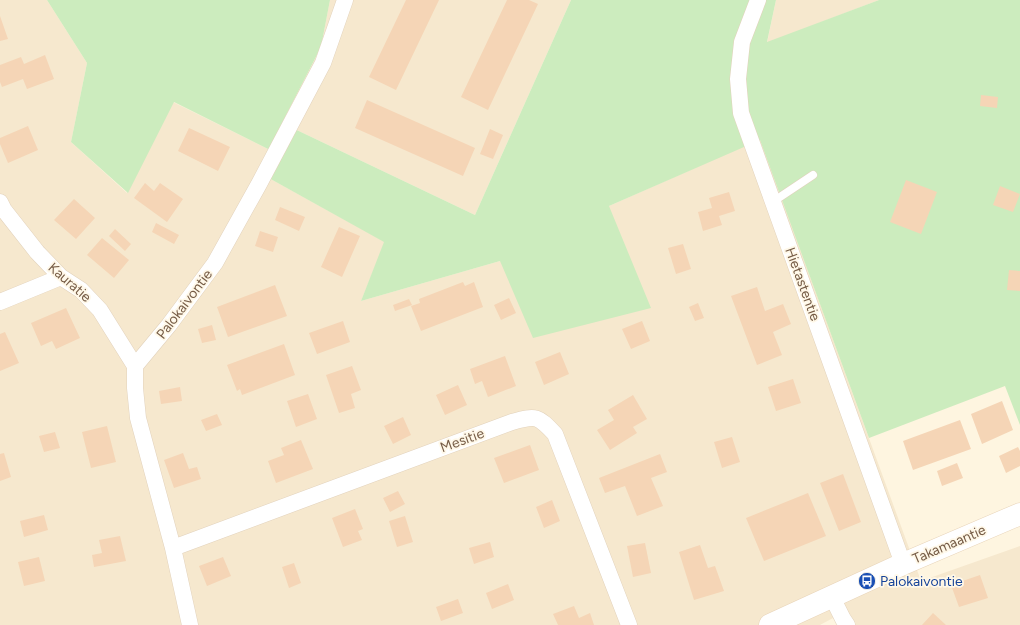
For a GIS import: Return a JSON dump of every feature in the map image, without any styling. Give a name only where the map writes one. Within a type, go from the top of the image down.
[{"type":"street","name":"Palokaivontie","points":[[135,366],[169,325],[215,263],[323,64],[345,0]]},
{"type":"street","name":"Hietastentie","points":[[758,0],[742,42],[738,79],[741,113],[903,564]]},
{"type":"street","name":"Kauratie","points":[[0,202],[4,210],[37,252],[61,277],[81,290],[100,310],[135,366]]},
{"type":"street","points":[[0,302],[61,277]]},
{"type":"street","points":[[135,366],[135,388],[138,418],[173,548],[190,625]]},
{"type":"street","name":"Mesitie","points":[[173,548],[529,417],[542,420],[555,434],[629,625]]},
{"type":"street","name":"Takamaantie","points":[[770,625],[903,564],[1020,514]]},
{"type":"street","points":[[832,597],[847,625]]},
{"type":"lane","points":[[774,202],[813,175]]},
{"type":"shaded area","points":[[0,0],[47,0],[87,63],[71,142],[127,193],[173,102],[268,149],[258,172],[385,242],[361,301],[500,261],[609,206],[760,139],[921,581],[1020,546],[1020,625],[838,625],[833,618],[820,625],[0,625]]},
{"type":"shaded area","points":[[330,0],[571,0],[475,215],[282,123],[321,47]]},
{"type":"shaded area","points":[[776,0],[879,0],[767,43]]},
{"type":"green space","points":[[47,0],[330,0],[321,47],[282,123],[475,215],[571,0],[776,0],[767,42],[879,0],[1020,0],[1020,425],[1005,386],[869,438],[760,140],[609,206],[651,308],[533,338],[500,261],[361,301],[384,242],[258,172],[268,149],[174,102],[128,193],[71,142],[87,63]]},
{"type":"building","points":[[406,0],[439,0],[396,90],[369,77]]},
{"type":"building","points":[[507,0],[529,0],[538,4],[488,110],[461,97]]},
{"type":"building","points":[[0,16],[8,39],[0,41]]},
{"type":"building","points":[[45,55],[54,79],[27,89],[23,79],[2,87],[0,82],[0,65],[21,57],[24,64]]},
{"type":"building","points":[[981,95],[998,97],[997,108],[980,106]]},
{"type":"building","points":[[367,100],[475,148],[463,176],[355,128]]},
{"type":"building","points":[[28,126],[38,150],[8,163],[0,144],[0,138]]},
{"type":"building","points":[[189,128],[230,147],[218,171],[178,151]]},
{"type":"building","points":[[490,129],[503,135],[493,159],[480,154]]},
{"type":"building","points":[[906,180],[937,192],[921,234],[890,222]]},
{"type":"building","points":[[145,183],[154,191],[160,183],[183,199],[167,222],[134,198]]},
{"type":"building","points":[[1000,186],[1020,194],[1013,212],[993,205]]},
{"type":"building","points":[[729,192],[735,211],[719,216],[722,225],[703,231],[698,212],[712,208],[709,198]]},
{"type":"building","points":[[74,199],[95,218],[76,239],[54,220]]},
{"type":"building","points":[[280,207],[305,217],[299,231],[275,220]]},
{"type":"building","points":[[156,223],[179,235],[174,244],[152,232]]},
{"type":"building","points":[[339,227],[360,236],[342,277],[321,267]]},
{"type":"building","points":[[115,229],[131,244],[125,251],[109,236]]},
{"type":"building","points":[[260,231],[278,237],[273,252],[255,246]]},
{"type":"building","points":[[102,238],[129,260],[114,278],[87,255]]},
{"type":"building","points":[[683,244],[691,269],[676,274],[668,248]]},
{"type":"building","points":[[1009,270],[1020,271],[1020,291],[1007,290]]},
{"type":"building","points":[[463,282],[465,286],[474,282],[483,307],[421,331],[411,306],[420,303],[419,299]]},
{"type":"building","points":[[275,285],[287,316],[228,337],[217,307]]},
{"type":"building","points":[[757,287],[765,311],[783,304],[791,324],[773,332],[782,355],[757,365],[731,296]]},
{"type":"building","points":[[509,298],[516,313],[501,320],[494,305]]},
{"type":"building","points":[[409,299],[412,305],[395,311],[393,305]]},
{"type":"building","points":[[698,303],[704,318],[695,321],[689,307]]},
{"type":"building","points":[[66,308],[80,338],[56,349],[52,341],[41,346],[31,323]]},
{"type":"building","points":[[343,321],[350,342],[317,354],[309,333]]},
{"type":"building","points":[[642,321],[650,341],[631,349],[622,329]]},
{"type":"building","points":[[212,325],[216,340],[202,343],[198,329]]},
{"type":"building","points":[[5,332],[19,363],[0,371],[0,334]]},
{"type":"building","points":[[284,344],[295,375],[242,395],[240,389],[237,391],[227,365]]},
{"type":"building","points":[[560,352],[569,374],[544,385],[535,362]]},
{"type":"building","points":[[505,356],[516,386],[488,397],[482,381],[475,384],[470,369]]},
{"type":"building","points":[[352,366],[361,390],[351,394],[355,408],[339,413],[326,375]]},
{"type":"building","points":[[793,379],[801,403],[776,411],[768,387]]},
{"type":"building","points":[[458,385],[467,405],[445,415],[436,395]]},
{"type":"building","points":[[180,387],[182,401],[161,404],[159,391]]},
{"type":"building","points":[[308,394],[317,419],[296,427],[287,401]]},
{"type":"building","points":[[633,395],[647,419],[633,427],[637,433],[610,450],[597,430],[614,420],[608,410]]},
{"type":"building","points":[[1002,401],[1013,430],[982,444],[971,414]]},
{"type":"building","points":[[217,414],[222,425],[206,431],[201,420]]},
{"type":"building","points":[[403,417],[411,435],[393,444],[384,426]]},
{"type":"building","points":[[960,420],[971,449],[913,470],[903,441]]},
{"type":"building","points":[[107,426],[116,462],[91,468],[82,432]]},
{"type":"building","points":[[55,432],[60,448],[44,452],[39,436]]},
{"type":"building","points":[[732,437],[740,462],[722,468],[714,442]]},
{"type":"building","points":[[301,440],[313,469],[276,483],[268,461],[284,455],[281,448]]},
{"type":"building","points":[[530,445],[539,470],[504,483],[494,458]]},
{"type":"building","points":[[1018,447],[1020,451],[1020,466],[1006,473],[999,456]]},
{"type":"building","points":[[4,453],[11,477],[0,481],[0,454]]},
{"type":"building","points":[[183,453],[189,469],[197,467],[201,479],[174,488],[164,460]]},
{"type":"building","points":[[660,454],[667,472],[651,478],[663,506],[637,516],[625,486],[605,493],[599,478]]},
{"type":"building","points":[[957,463],[963,478],[942,486],[937,471]]},
{"type":"building","points":[[843,474],[861,522],[839,531],[820,483]]},
{"type":"building","points":[[398,491],[405,504],[390,512],[383,498]]},
{"type":"building","points":[[808,493],[826,536],[764,561],[746,518]]},
{"type":"building","points":[[552,500],[560,521],[544,528],[536,507]]},
{"type":"building","points":[[355,509],[363,529],[358,531],[362,540],[343,547],[332,518]]},
{"type":"building","points":[[44,515],[48,530],[24,537],[20,521]]},
{"type":"building","points":[[405,516],[413,542],[397,547],[389,521]]},
{"type":"building","points":[[120,536],[126,561],[94,567],[92,555],[102,553],[99,540]]},
{"type":"building","points":[[490,542],[494,557],[474,564],[469,548]]},
{"type":"building","points":[[645,543],[651,573],[633,577],[627,546]]},
{"type":"building","points":[[700,545],[708,568],[715,566],[724,591],[694,600],[679,552]]},
{"type":"building","points":[[39,557],[45,581],[24,586],[18,562]]},
{"type":"building","points":[[223,557],[231,576],[207,586],[199,566]]},
{"type":"building","points":[[294,563],[301,583],[289,588],[282,567]]},
{"type":"building","points":[[980,575],[988,598],[959,607],[951,585]]},
{"type":"building","points":[[508,584],[514,600],[492,609],[486,593]]},
{"type":"building","points":[[458,599],[463,613],[441,621],[436,607]]},
{"type":"building","points":[[574,606],[579,618],[590,613],[594,625],[558,625],[553,614]]},
{"type":"building","points":[[933,613],[946,625],[922,625]]},
{"type":"place","name":"Palokaivontie","points":[[867,581]]}]
